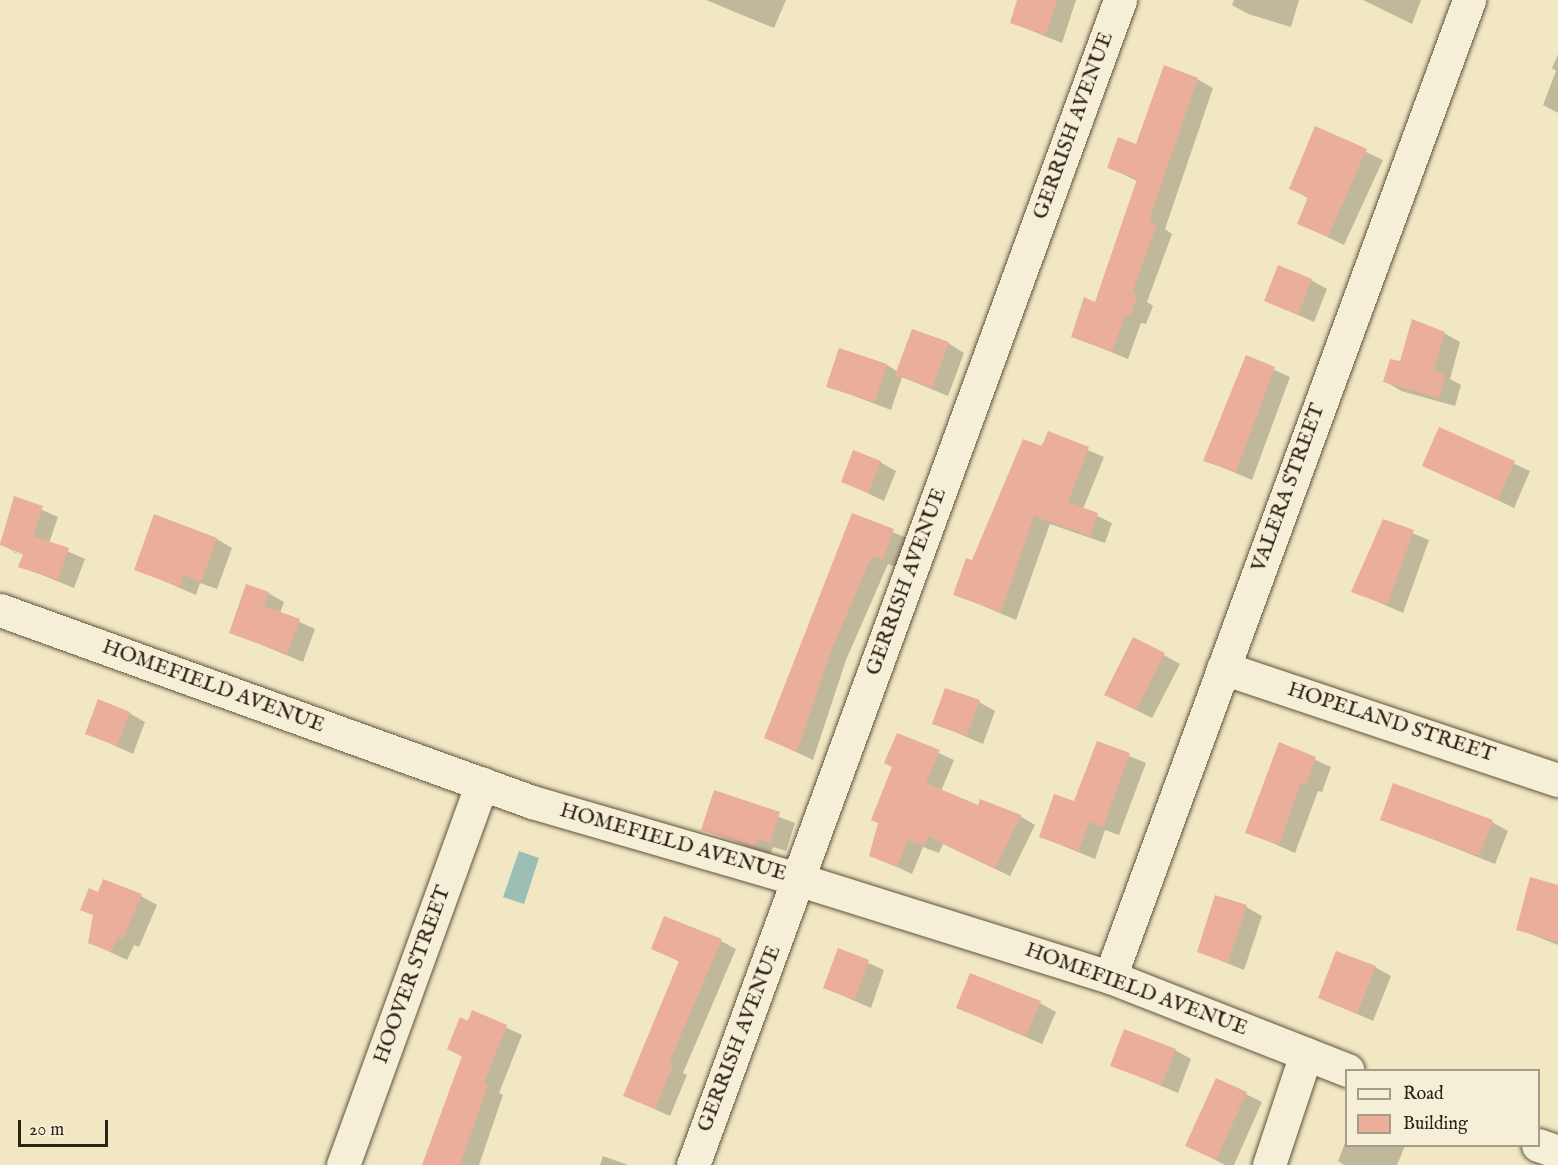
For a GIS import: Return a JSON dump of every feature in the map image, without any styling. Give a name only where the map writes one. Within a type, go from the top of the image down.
[{"type":"street","name":"GERRISH AVENUE","points":[[693,1165],[800,880],[1120,0]]},
{"type":"street","name":"VALERA STREET","points":[[1110,977],[1469,0]]},
{"type":"street","name":"HOMEFIELD AVENUE","points":[[0,610],[482,784],[1110,977],[1345,1070]]},
{"type":"street","name":"HOPELAND STREET","points":[[1223,668],[1558,780]]},
{"type":"street","name":"HOOVER STREET","points":[[344,1165],[482,784]]},
{"type":"street","points":[[1269,1165],[1306,1054]]},
{"type":"street","points":[[1540,1144],[1558,1152]]},
{"type":"water","points":[[519,851],[539,858],[524,904],[503,897]]},
{"type":"building","points":[[1017,0],[1057,0],[1046,35],[1010,23]]},
{"type":"building","points":[[1164,65],[1198,78],[1149,221],[1157,224],[1132,293],[1138,295],[1130,316],[1125,315],[1112,352],[1071,337],[1084,297],[1095,302],[1137,179],[1107,168],[1118,137],[1136,144]]},
{"type":"building","points":[[1315,126],[1367,149],[1328,237],[1297,224],[1308,197],[1289,189]]},
{"type":"building","points":[[1278,265],[1312,279],[1298,315],[1264,301]]},
{"type":"building","points":[[1412,319],[1445,332],[1434,371],[1445,375],[1439,398],[1383,382],[1390,359],[1400,361]]},
{"type":"building","points":[[912,329],[949,342],[932,388],[895,375]]},
{"type":"building","points":[[839,348],[887,364],[875,402],[826,387]]},
{"type":"building","points":[[1246,355],[1275,367],[1236,472],[1203,461]]},
{"type":"building","points":[[1439,427],[1515,461],[1498,500],[1422,466]]},
{"type":"building","points":[[1048,431],[1089,447],[1068,502],[1098,513],[1090,536],[1034,516],[1001,612],[953,595],[966,558],[972,560],[1023,439],[1042,446]]},
{"type":"building","points":[[853,450],[881,461],[868,493],[841,482]]},
{"type":"building","points":[[14,496],[43,506],[33,536],[69,548],[58,580],[18,567],[23,554],[0,545]]},
{"type":"building","points":[[852,513],[894,529],[883,560],[872,556],[831,651],[797,752],[764,738]]},
{"type":"building","points":[[154,514],[217,538],[201,582],[184,575],[180,587],[134,570]]},
{"type":"building","points":[[1383,519],[1414,530],[1387,605],[1351,592]]},
{"type":"building","points":[[246,584],[269,592],[264,606],[300,619],[287,654],[229,633]]},
{"type":"building","points":[[1133,637],[1165,653],[1136,710],[1104,695]]},
{"type":"building","points":[[945,688],[980,700],[967,736],[932,724]]},
{"type":"building","points":[[98,699],[130,712],[117,746],[85,734]]},
{"type":"building","points":[[897,733],[940,750],[926,783],[978,805],[980,799],[1021,815],[995,869],[928,836],[924,846],[908,840],[897,867],[869,856],[878,823],[871,820],[892,767],[884,763]]},
{"type":"building","points":[[1097,741],[1130,753],[1103,827],[1089,822],[1079,851],[1039,837],[1054,794],[1074,801]]},
{"type":"building","points":[[1279,742],[1316,757],[1306,785],[1301,783],[1279,845],[1245,833]]},
{"type":"building","points":[[1393,783],[1493,820],[1479,856],[1380,820]]},
{"type":"building","points":[[714,790],[780,812],[770,843],[757,839],[754,847],[701,830]]},
{"type":"building","points":[[1530,877],[1558,885],[1558,942],[1516,930]]},
{"type":"building","points":[[103,879],[142,894],[123,939],[118,937],[111,952],[88,943],[93,915],[80,910],[89,888],[98,892]]},
{"type":"building","points":[[1215,895],[1247,905],[1228,963],[1197,952]]},
{"type":"building","points":[[664,916],[722,939],[669,1063],[673,1065],[655,1109],[623,1096],[679,961],[651,949]]},
{"type":"building","points":[[838,948],[869,960],[855,1000],[823,988]]},
{"type":"building","points":[[1336,951],[1376,966],[1357,1014],[1318,998]]},
{"type":"building","points":[[970,973],[1041,1001],[1026,1036],[956,1008]]},
{"type":"building","points":[[472,1010],[507,1025],[484,1083],[488,1085],[460,1165],[422,1165],[462,1056],[447,1049],[460,1017],[468,1021]]},
{"type":"building","points":[[1124,1029],[1176,1049],[1162,1085],[1110,1066]]},
{"type":"building","points":[[1216,1078],[1247,1092],[1216,1160],[1185,1146]]}]
